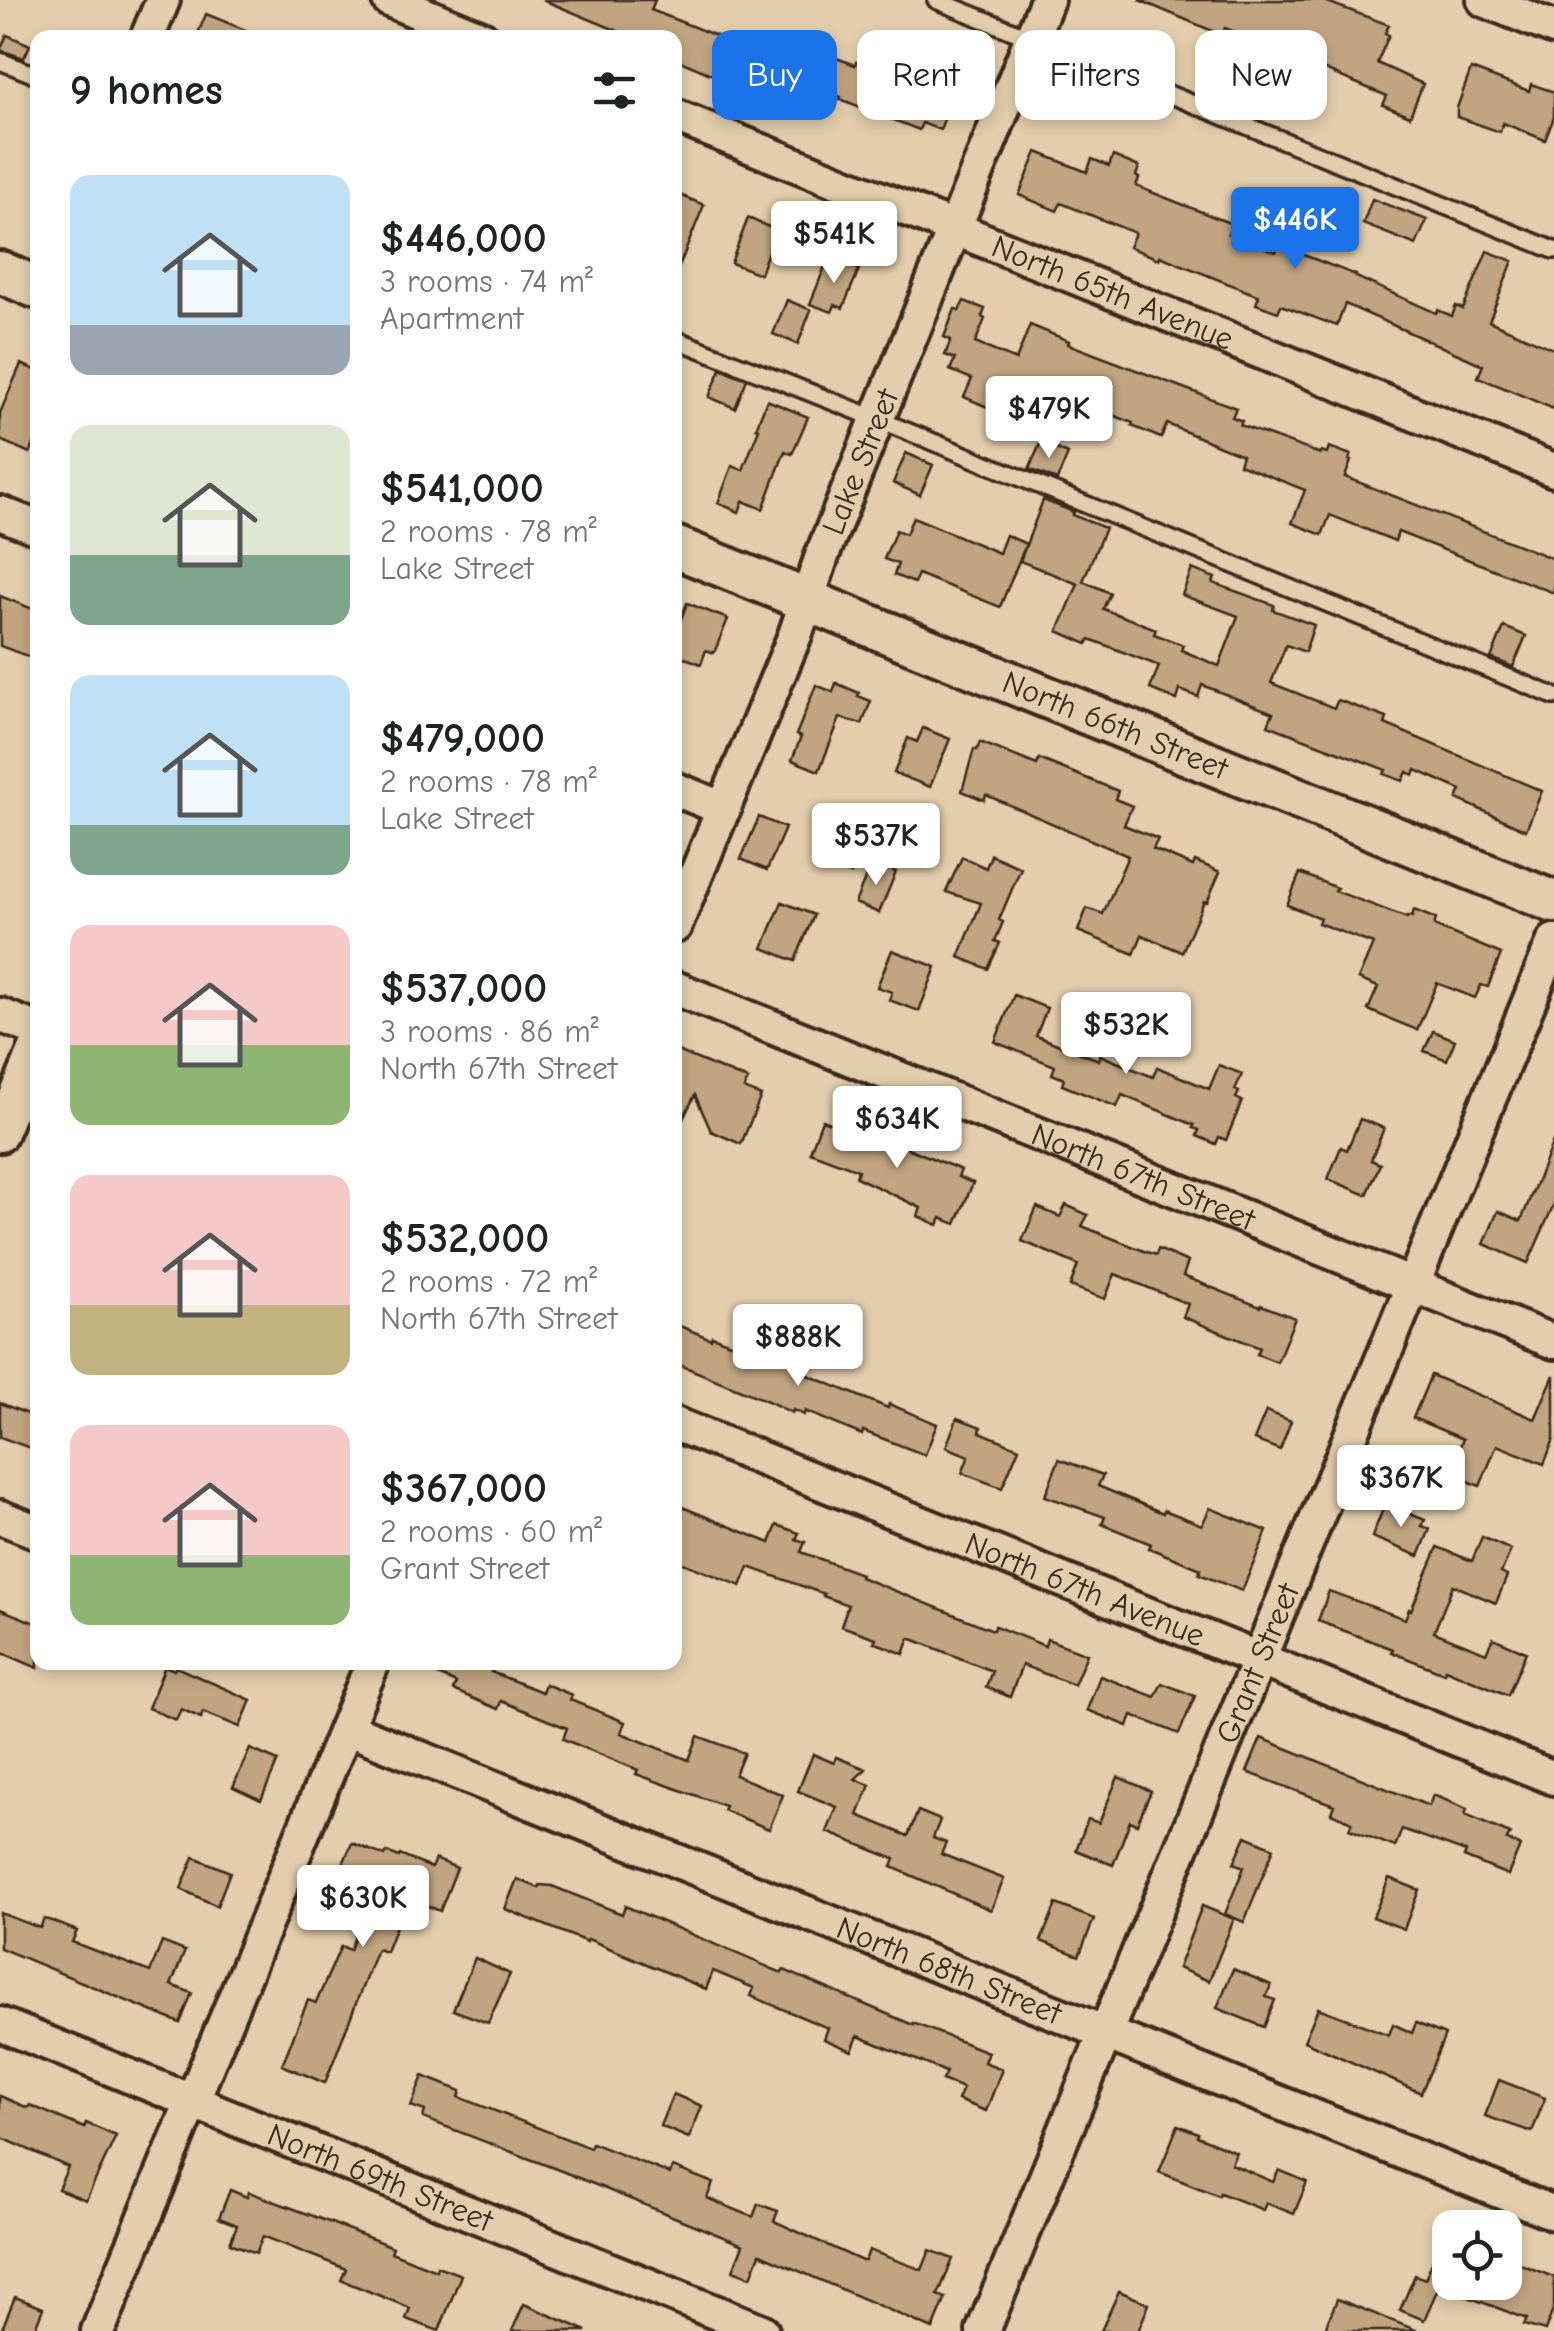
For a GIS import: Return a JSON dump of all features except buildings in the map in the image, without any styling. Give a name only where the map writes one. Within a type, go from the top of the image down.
[{"type":"street","points":[[150,30],[162,0]]},
{"type":"street","points":[[389,0],[462,30]]},
{"type":"street","name":"Lake Street","points":[[1034,30],[1047,0]]},
{"type":"street","points":[[1484,0],[1554,28]]},
{"type":"street","name":"Lake Street","points":[[682,909],[1015,77]]},
{"type":"street","name":"North 65th Avenue","points":[[682,119],[1554,470]]},
{"type":"street","points":[[0,272],[30,285]]},
{"type":"street","points":[[0,512],[30,525]]},
{"type":"street","name":"North 66th Street","points":[[682,550],[1554,902]]},
{"type":"street","points":[[682,792],[724,809]]},
{"type":"street","name":"Grant Street","points":[[984,2331],[1554,941]]},
{"type":"street","name":"North 67th Street","points":[[682,991],[1554,1342]]},
{"type":"street","points":[[0,1015],[30,1027]]},
{"type":"street","points":[[0,1135],[30,1063]]},
{"type":"street","name":"North 67th Avenue","points":[[682,1427],[1554,1778]]},
{"type":"street","points":[[0,1517],[30,1529]]},
{"type":"street","points":[[98,2331],[368,1670]]},
{"type":"street","name":"North 68th Street","points":[[346,1728],[1554,2212]]},
{"type":"street","name":"North 69th Street","points":[[0,2024],[762,2331]]},
{"type":"lane","points":[[936,0],[1015,32]]},
{"type":"lane","points":[[0,60],[30,73]]},
{"type":"lane","points":[[1175,96],[1554,250]]},
{"type":"lane","points":[[682,343],[877,418],[1554,696]]}]
